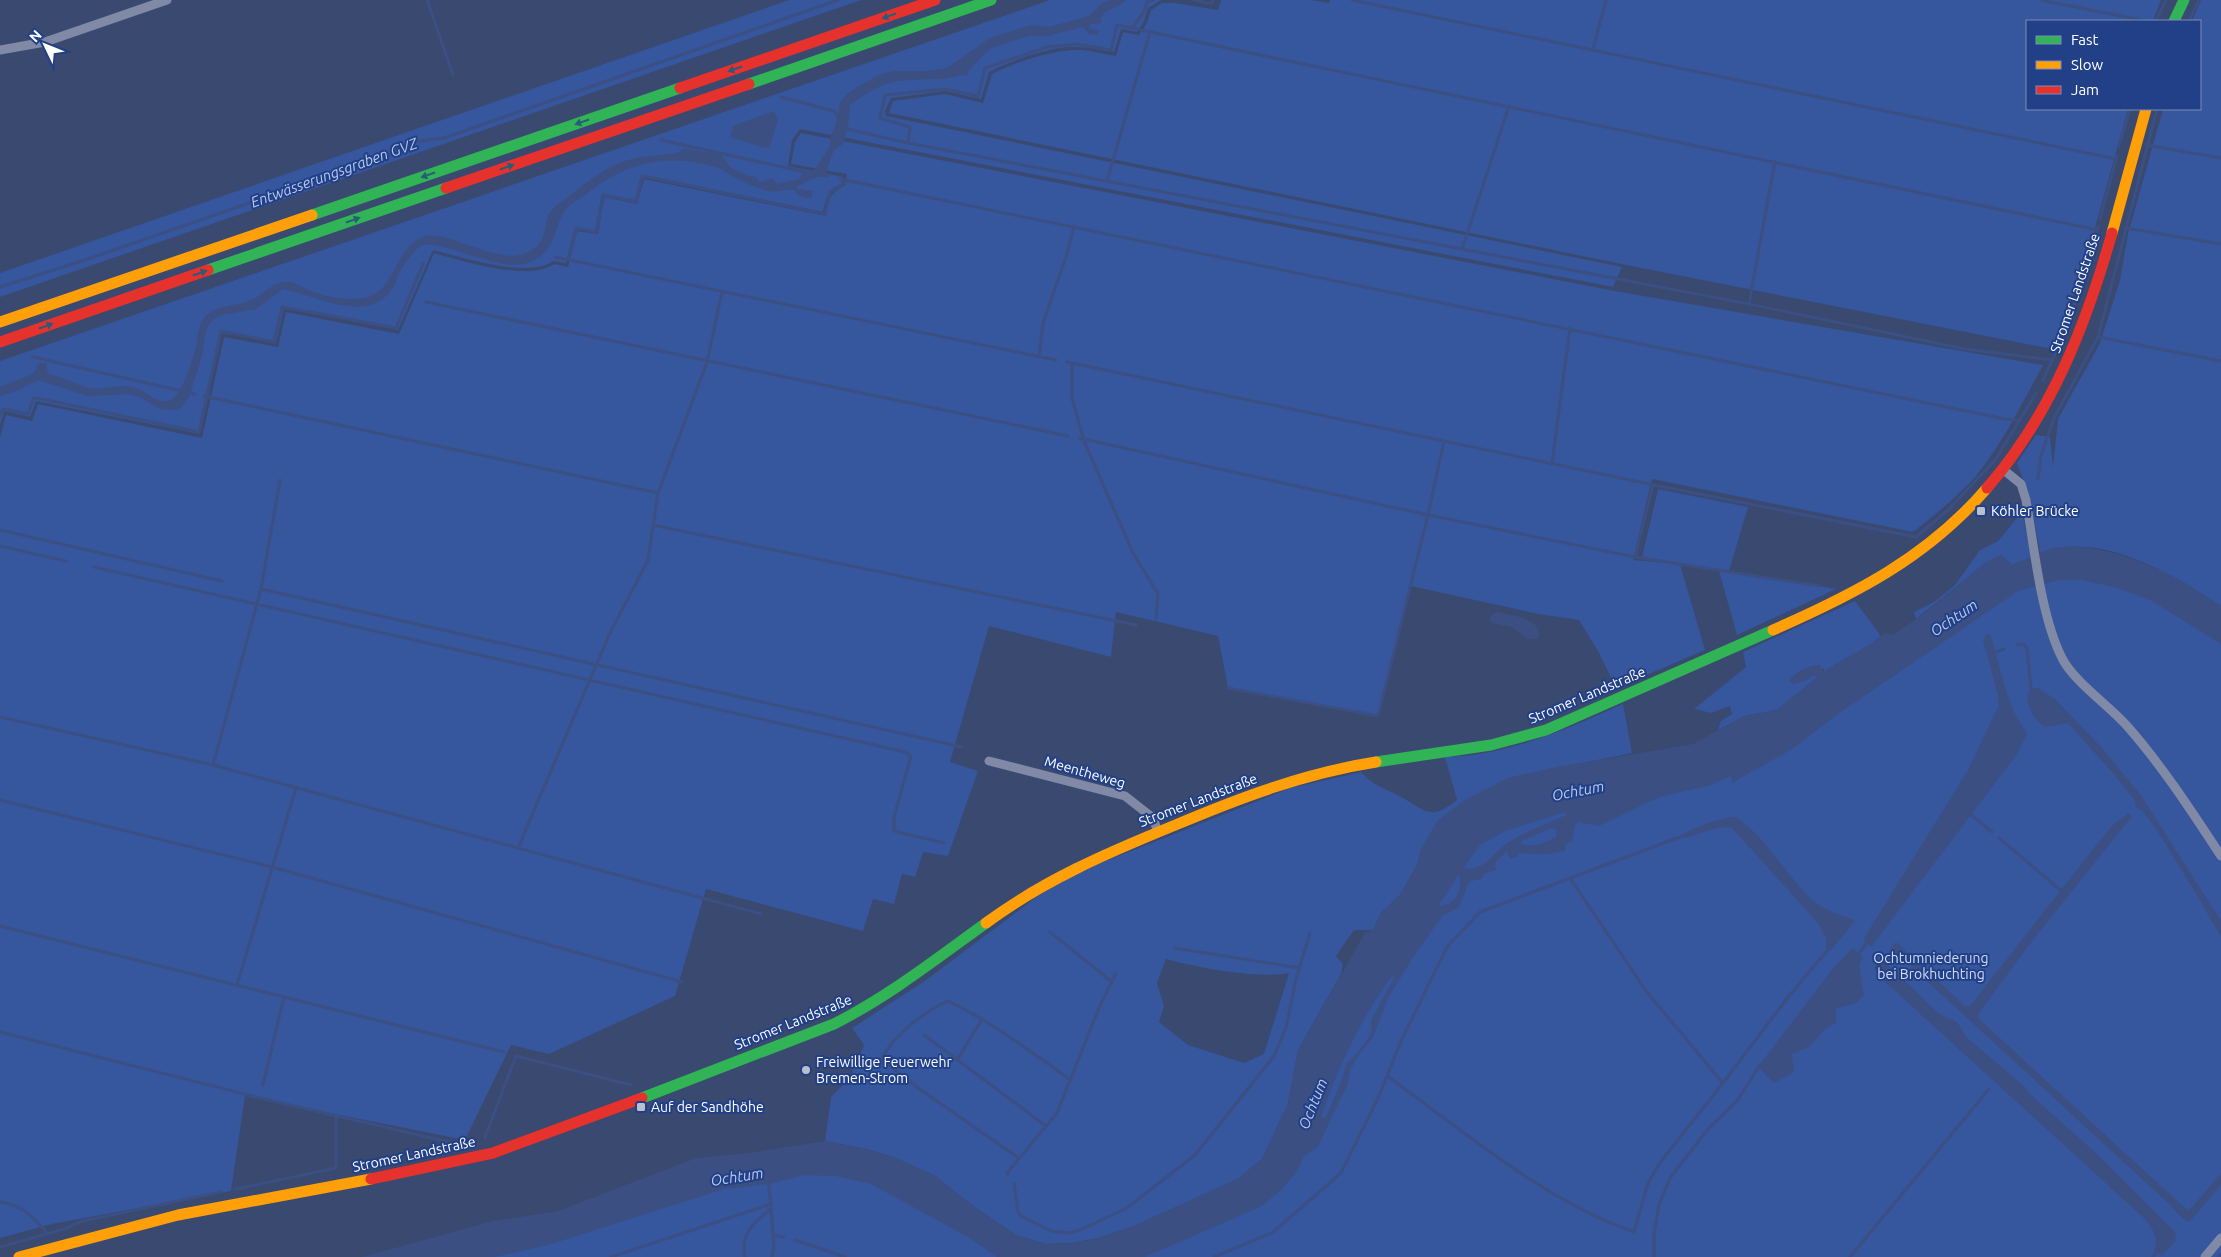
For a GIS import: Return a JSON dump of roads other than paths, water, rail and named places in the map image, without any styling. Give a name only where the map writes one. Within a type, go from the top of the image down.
[{"type":"main road","points":[[0,322],[935,0]]},
{"type":"main road","points":[[0,342],[991,0]]},
{"type":"main road","points":[[2174,20],[2184,0]]},
{"type":"main road","name":"Stromer Landstraße","points":[[19,1257],[178,1215],[452,1164],[535,1139],[854,1015],[912,979],[1017,900],[1070,869],[1158,832],[1287,782],[1353,765],[1488,746],[1547,731],[1842,598],[1914,556],[1946,531],[2005,471],[2028,438],[2048,404],[2081,330],[2113,227],[2146,110]]},
{"type":"street","points":[[0,50],[45,42],[167,0]]},
{"type":"street","points":[[2005,471],[2021,484],[2026,500],[2042,590],[2053,637],[2063,660],[2127,726],[2187,803],[2221,856]]},
{"type":"street","name":"Meentheweg","points":[[989,761],[1125,796],[1153,818],[1158,832]]},
{"type":"street","points":[[2205,1257],[2221,1238]]},
{"type":"water","points":[[1111,0],[1126,0],[1104,14],[1101,17],[1101,23],[1091,24],[1089,28],[1099,31],[1097,35],[1089,34],[1083,27],[1047,36],[1029,36],[994,47],[985,53],[967,75],[941,79],[900,81],[882,85],[863,96],[850,105],[848,125],[843,144],[835,149],[825,177],[817,177],[797,186],[797,189],[813,191],[811,198],[801,197],[794,190],[763,190],[718,168],[698,163],[663,161],[646,163],[615,175],[571,205],[563,213],[553,238],[544,253],[524,264],[499,263],[441,246],[421,246],[405,264],[389,293],[378,302],[366,306],[352,306],[323,301],[283,289],[256,309],[223,315],[212,320],[206,330],[202,356],[189,397],[182,407],[176,410],[160,409],[140,397],[127,394],[88,396],[38,380],[16,391],[0,396],[0,387],[33,374],[39,363],[46,363],[48,374],[84,387],[95,389],[136,388],[159,400],[168,401],[173,399],[182,387],[196,348],[202,321],[214,310],[251,300],[283,282],[294,283],[314,292],[335,298],[364,298],[375,294],[383,287],[405,251],[423,237],[445,238],[501,255],[514,256],[526,253],[540,243],[549,215],[557,205],[600,173],[632,159],[680,152],[683,148],[721,155],[730,167],[748,176],[756,177],[761,182],[772,178],[777,184],[800,179],[803,170],[807,172],[815,169],[830,146],[830,138],[836,124],[840,102],[857,87],[879,75],[894,71],[928,71],[947,68],[990,38],[1031,25],[1049,27],[1089,16],[1102,3]]},
{"type":"water","points":[[771,112],[775,113],[778,120],[769,148],[730,137],[733,126]]},
{"type":"water","name":"Ochtum","points":[[2076,546],[2116,554],[2152,567],[2186,584],[2221,606],[2221,644],[2152,601],[2115,587],[2081,580],[2059,580],[2018,591],[1835,716],[1792,749],[1732,783],[1731,776],[1711,785],[1659,797],[1599,826],[1579,822],[1575,825],[1572,841],[1565,844],[1566,850],[1560,852],[1542,854],[1518,853],[1517,857],[1510,859],[1507,851],[1496,862],[1495,867],[1497,870],[1484,874],[1481,879],[1471,881],[1468,884],[1459,907],[1442,916],[1412,959],[1388,998],[1373,1037],[1360,1053],[1350,1070],[1347,1087],[1318,1147],[1304,1156],[1296,1173],[1280,1191],[1260,1207],[1154,1253],[1144,1257],[997,1257],[968,1237],[871,1184],[836,1176],[804,1175],[769,1184],[724,1189],[548,1245],[494,1257],[362,1257],[493,1221],[558,1211],[696,1158],[748,1153],[825,1141],[866,1149],[893,1157],[934,1175],[973,1206],[1016,1235],[1046,1244],[1072,1243],[1098,1238],[1134,1226],[1238,1179],[1262,1159],[1288,1104],[1298,1050],[1365,933],[1373,930],[1381,913],[1400,895],[1418,863],[1421,849],[1438,820],[1465,800],[1508,778],[1557,767],[1693,744],[1745,716],[1777,710],[1819,676],[1814,675],[1805,681],[1793,684],[1789,681],[1790,678],[1812,666],[1820,665],[1824,672],[1871,644],[1885,633],[1893,635],[1926,612],[1986,562],[2001,555],[2012,565],[2052,548]],"holes":[[[1565,812],[1566,815],[1515,839],[1502,847],[1480,866],[1466,869],[1464,867],[1480,845],[1505,831]],[[1551,828],[1556,829],[1556,837],[1543,843],[1525,845],[1520,843]],[[1459,874],[1460,886],[1457,896],[1449,903],[1438,906]],[[1393,975],[1394,978],[1371,1020],[1371,1033],[1366,1042],[1346,1065],[1342,1080],[1326,1117],[1321,1118],[1342,1063],[1361,1024],[1382,989]]]},
{"type":"water","points":[[1496,612],[1517,616],[1531,622],[1539,632],[1538,639],[1527,639],[1512,627],[1491,623],[1490,617]]},
{"type":"water","points":[[1990,633],[2006,691],[2014,712],[2027,734],[2017,754],[1871,947],[1863,940],[1968,770],[1999,705],[1983,640]]},
{"type":"water","points":[[2031,688],[2038,688],[2055,699],[2101,747],[2140,794],[2221,921],[2221,937],[2155,827],[2141,809],[2139,810],[2135,804],[2136,802],[2112,772],[2068,723],[2045,727],[2033,715],[2027,698]]},
{"type":"water","points":[[2129,813],[2132,816],[2032,941],[1978,1014],[1980,1020],[2187,1210],[2193,1206],[2221,1173],[2221,1185],[2189,1222],[2183,1219],[2167,1202],[1891,948],[1896,942],[1965,1006],[1970,1006],[2094,848],[2113,825]]},
{"type":"water","points":[[1735,817],[1755,833],[1811,899],[1826,909],[1855,921],[1830,951],[1826,947],[1826,938],[1818,923],[1732,828],[1718,828],[1681,839],[1674,839],[1704,825]]},
{"type":"water","points":[[1853,948],[1863,958],[1859,964],[1864,995],[1855,1004],[1836,1008],[1836,1023],[1825,1029],[1809,1047],[1792,1054],[1794,1072],[1774,1083],[1758,1067],[1834,967]]},
{"type":"water","points":[[1882,959],[1939,1014],[1957,1022],[1966,1037],[2024,1086],[2029,1093],[2100,1157],[2176,1233],[2175,1242],[2162,1255],[2154,1251],[2155,1235],[2146,1220],[1880,977],[1874,969],[1878,960]]},
{"type":"waterway","points":[[427,0],[453,75]]},
{"type":"waterway","name":"Entwässerungsgraben GVZ","points":[[0,287],[88,259],[403,151],[414,142],[444,138],[838,0]]},
{"type":"waterway","points":[[1132,28],[1144,12],[1147,2],[1153,0]]},
{"type":"waterway","points":[[1193,0],[1212,4],[1213,0]]},
{"type":"waterway","points":[[1352,0],[2116,159]]},
{"type":"waterway","points":[[1593,49],[1606,0]]},
{"type":"waterway","points":[[2041,0],[2141,20]]},
{"type":"waterway","points":[[2156,20],[2166,0]]},
{"type":"waterway","points":[[2189,20],[2199,0]]},
{"type":"waterway","points":[[908,143],[910,127],[880,118],[885,95],[945,89],[978,96],[985,68],[1047,47],[1077,44],[1111,50],[1117,25],[2098,230]]},
{"type":"waterway","points":[[1107,181],[1150,32]]},
{"type":"waterway","points":[[781,97],[834,111],[839,118]]},
{"type":"waterway","points":[[1462,249],[1509,106]]},
{"type":"waterway","points":[[2119,146],[2130,110]]},
{"type":"waterway","points":[[2038,479],[2041,455],[2054,418],[2098,337],[2157,110]]},
{"type":"waterway","points":[[846,127],[847,129],[908,143],[1749,304],[1965,349],[2052,360]]},
{"type":"waterway","points":[[661,140],[805,172]]},
{"type":"waterway","points":[[2146,145],[2221,158]]},
{"type":"waterway","points":[[2100,219],[2117,156]]},
{"type":"waterway","points":[[1749,304],[1775,161]]},
{"type":"waterway","points":[[821,174],[828,176]]},
{"type":"waterway","points":[[568,260],[576,228],[596,232],[604,195],[636,202],[642,176],[825,214],[830,192],[847,181]]},
{"type":"waterway","points":[[840,179],[2005,419],[2019,420]]},
{"type":"waterway","points":[[1039,357],[1043,323],[1066,257],[1074,226]]},
{"type":"waterway","points":[[2043,380],[2066,331],[2098,226]]},
{"type":"waterway","points":[[2125,228],[2221,244]]},
{"type":"waterway","points":[[555,257],[1056,360]]},
{"type":"waterway","points":[[0,416],[1,411],[5,409],[28,414],[33,399],[37,398],[199,432],[221,331],[274,342],[282,307],[396,328],[423,264]]},
{"type":"waterway","points":[[518,848],[609,635],[648,560],[658,493],[707,362],[722,292]]},
{"type":"waterway","points":[[426,302],[1068,436]]},
{"type":"waterway","points":[[1552,463],[1570,328]]},
{"type":"waterway","points":[[2098,337],[2221,361]]},
{"type":"waterway","points":[[33,357],[195,394]]},
{"type":"waterway","points":[[1067,362],[1654,485],[1916,537],[1947,511],[1996,459],[2036,393]]},
{"type":"waterway","points":[[1072,363],[1072,398],[1084,441],[1133,553],[1158,594],[1156,619]]},
{"type":"waterway","points":[[204,396],[658,493]]},
{"type":"waterway","points":[[1079,438],[1428,515],[1635,557],[1820,586]]},
{"type":"waterway","points":[[1228,688],[1378,716],[1428,515],[1444,441]]},
{"type":"waterway","points":[[213,765],[261,589],[280,480]]},
{"type":"waterway","points":[[1635,557],[1653,485]]},
{"type":"waterway","points":[[653,525],[1136,625]]},
{"type":"waterway","points":[[0,530],[222,581]]},
{"type":"waterway","points":[[0,546],[66,561]]},
{"type":"waterway","points":[[94,567],[905,752],[911,756],[894,817],[894,831],[944,843]]},
{"type":"waterway","points":[[261,589],[962,747]]},
{"type":"waterway","points":[[2017,645],[2023,644],[2027,648],[2031,688],[2033,690]]},
{"type":"waterway","points":[[1993,653],[2004,649]]},
{"type":"waterway","points":[[0,717],[213,765],[761,914]]},
{"type":"waterway","points":[[237,985],[296,788]]},
{"type":"waterway","points":[[0,800],[272,867],[682,982]]},
{"type":"waterway","points":[[1969,813],[1992,832]]},
{"type":"waterway","points":[[1214,1257],[1272,1233],[1341,1173],[1379,1096],[1402,1039],[1447,947],[1480,912],[1677,838]]},
{"type":"waterway","points":[[1999,838],[2064,893]]},
{"type":"waterway","points":[[1387,1076],[1475,1142],[1536,1183],[1568,1202],[1634,1232],[1648,1183],[1659,1164],[1723,1083],[1646,991],[1570,878]]},
{"type":"waterway","points":[[0,926],[504,1052]]},
{"type":"waterway","points":[[1050,932],[1112,982]]},
{"type":"waterway","points":[[1014,1183],[1018,1212],[1021,1216],[1051,1231],[1069,1233],[1080,1230],[1127,1208],[1195,1155],[1274,1056],[1286,1028],[1296,979],[1310,933]]},
{"type":"waterway","points":[[1857,956],[1868,941]]},
{"type":"waterway","points":[[1723,1083],[1789,996],[1831,946]]},
{"type":"waterway","points":[[1174,948],[1300,968]]},
{"type":"waterway","points":[[1008,1175],[1007,1173],[1057,1113],[1099,1008],[1116,973]]},
{"type":"waterway","points":[[263,1085],[284,997]]},
{"type":"waterway","points":[[1019,1158],[918,1088],[882,1059],[887,1050],[910,1025],[929,1011],[948,1001],[996,1028],[1071,1080]]},
{"type":"waterway","points":[[957,1060],[982,1019]]},
{"type":"waterway","points":[[0,1032],[260,1098],[453,1143]]},
{"type":"waterway","points":[[924,1035],[1046,1126]]},
{"type":"waterway","points":[[485,1137],[516,1056],[631,1085]]},
{"type":"waterway","points":[[1654,1257],[1654,1233],[1659,1205],[1670,1178],[1708,1129],[1737,1101],[1760,1065]]},
{"type":"waterway","points":[[1850,1257],[1989,1089]]},
{"type":"waterway","points":[[236,1189],[336,1168],[336,1116]]},
{"type":"waterway","name":"Ochtum","points":[[611,1257],[771,1204],[768,1180]]},
{"type":"waterway","points":[[0,1247],[64,1229],[83,1221],[221,1192]]},
{"type":"waterway","points":[[0,1202],[8,1203],[21,1209],[47,1233]]},
{"type":"waterway","points":[[771,1208],[774,1246],[772,1257]]},
{"type":"waterway","points":[[745,1257],[745,1242],[750,1229],[771,1209]]},
{"type":"waterway","points":[[773,1235],[784,1237]]},
{"type":"waterway","points":[[795,1240],[845,1257]]},
{"type":"waterway","points":[[2153,1257],[2158,1250]]},
{"type":"waterway","points":[[2218,1257],[2221,1254]]},
{"type":"place","name":"Köhler Brücke","points":[[1981,511]]},
{"type":"place","name":"Freiwillige Feuerwehr Bremen-Strom","points":[[806,1070]]},
{"type":"place","name":"Auf der Sandhöhe","points":[[641,1107]]},
{"type":"park label","name":"Ochtumniederung bei Brokhuchting","points":[[1931,966]]}]
